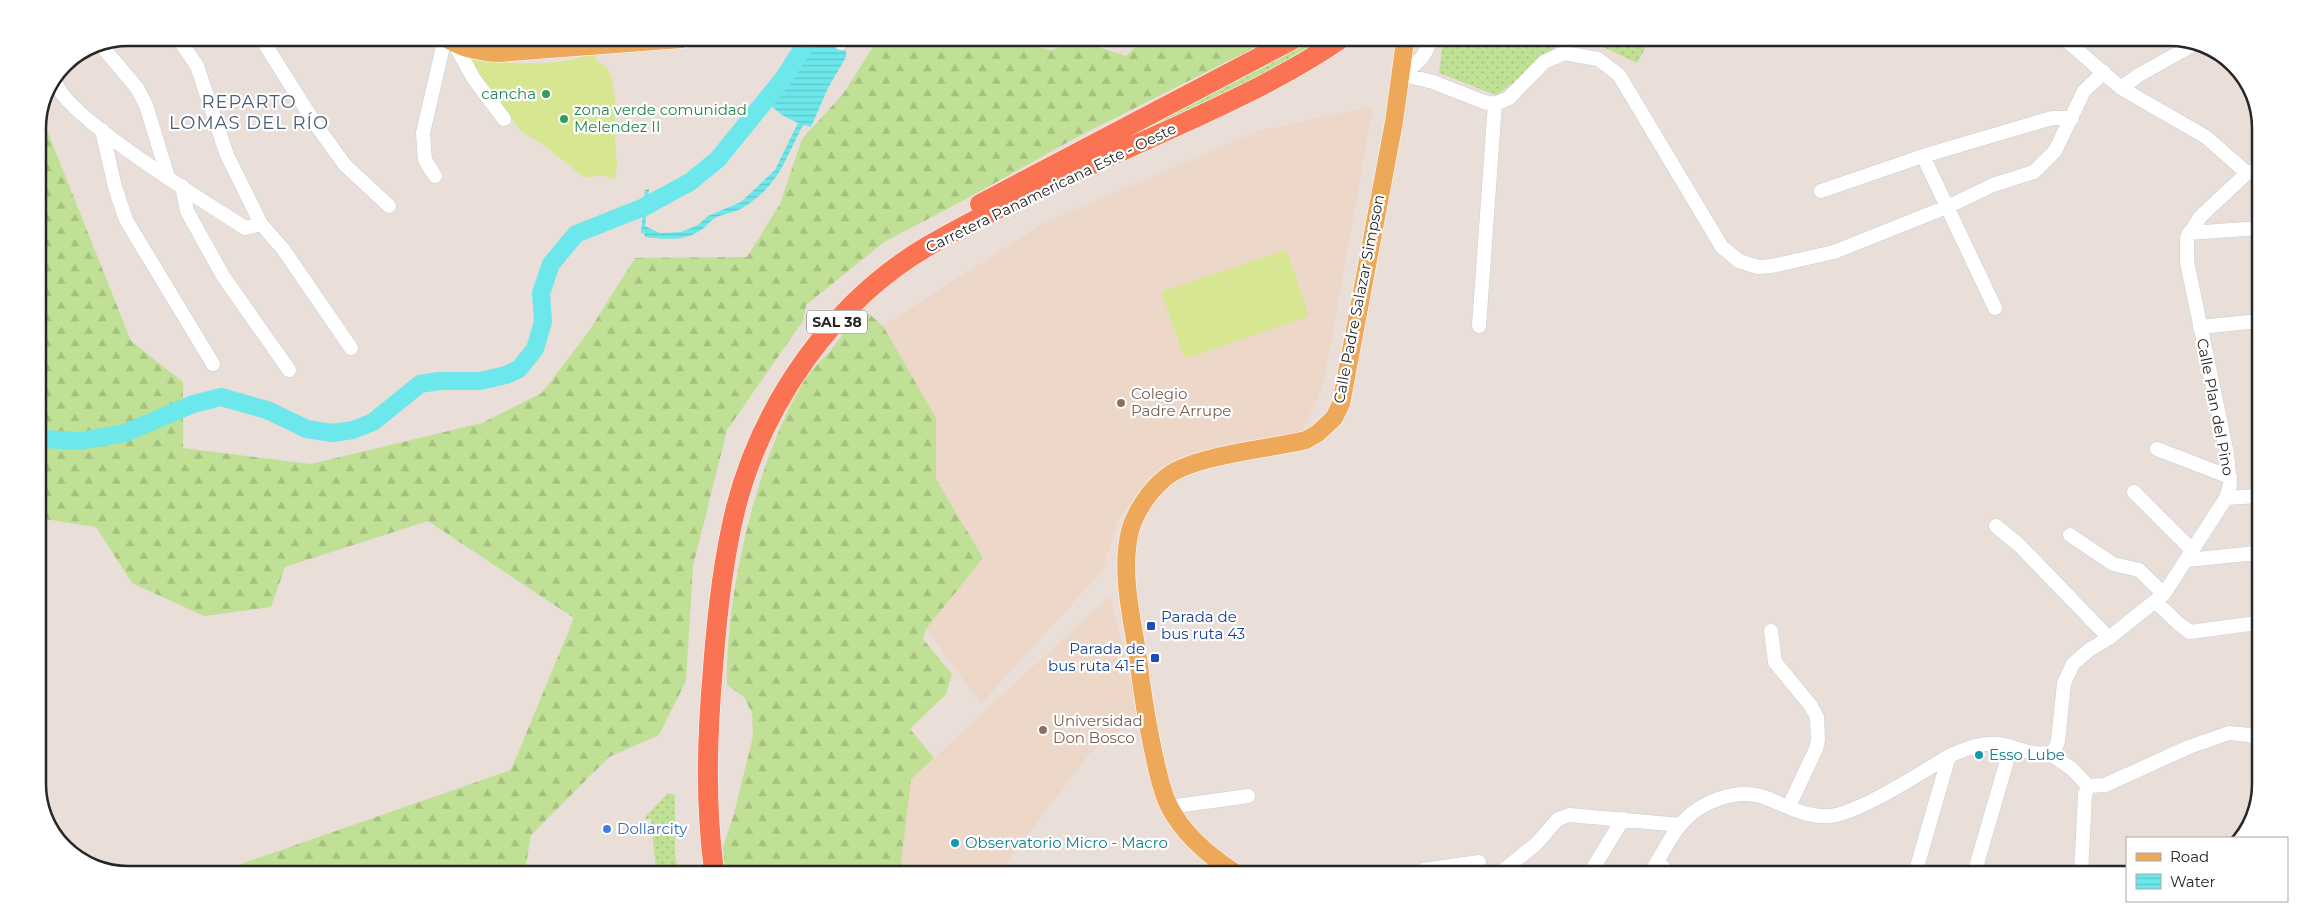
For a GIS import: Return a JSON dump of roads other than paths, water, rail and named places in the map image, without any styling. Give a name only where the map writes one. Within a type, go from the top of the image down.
[{"type":"highway","name":"Carretera Panamericana Este - Oeste","points":[[702,866],[695,794],[698,708],[707,612],[717,538],[731,481],[747,437],[773,386],[797,349],[819,321],[858,282],[915,240],[1281,46]]},
{"type":"highway","name":"Carretera Panamericana Este - Oeste","points":[[713,866],[707,808],[708,726],[715,645],[728,542],[736,506],[757,446],[775,409],[804,363],[855,303],[896,268],[927,247],[1031,194],[1269,82],[1329,46]]},
{"type":"main road","points":[[465,46],[478,51],[498,53],[590,46]]},
{"type":"main road","name":"Calle Padre Salazar Simpson","points":[[1226,866],[1198,844],[1180,824],[1169,807],[1162,790],[1145,712],[1129,594],[1127,556],[1133,522],[1156,487],[1174,471],[1225,456],[1306,440],[1318,433],[1334,418],[1341,404],[1347,378],[1401,74],[1404,46]]},
{"type":"street","points":[[183,46],[196,66],[227,155],[261,224],[283,249],[351,348]]},
{"type":"street","points":[[266,46],[316,125],[346,165],[389,206]]},
{"type":"street","points":[[435,176],[425,160],[424,133],[447,46]]},
{"type":"street","points":[[453,46],[474,80],[504,119]]},
{"type":"street","points":[[1401,74],[1418,65],[1428,46]]},
{"type":"street","points":[[2073,46],[2121,88],[2206,137],[2252,169]]},
{"type":"street","points":[[2121,88],[2139,74],[2186,49]]},
{"type":"street","points":[[105,50],[137,88],[146,105],[168,178]]},
{"type":"street","points":[[1401,74],[1433,82],[1484,102],[1495,104],[1509,98],[1532,72],[1564,53],[1598,59],[1619,75],[1722,248],[1739,261],[1758,267],[1772,266],[1834,252],[1947,207],[1993,185],[2034,172],[2055,151],[2084,91],[2104,72]]},
{"type":"street","points":[[58,86],[79,113],[168,178],[245,228],[261,224]]},
{"type":"street","points":[[1479,326],[1495,104]]},
{"type":"street","points":[[1821,191],[1923,156],[2052,118],[2072,118]]},
{"type":"street","points":[[102,130],[114,187],[126,220],[140,247],[214,364]]},
{"type":"street","points":[[1923,156],[1995,308]]},
{"type":"street","points":[[2189,233],[2200,217],[2252,172]]},
{"type":"street","points":[[182,186],[186,211],[223,276],[289,370]]},
{"type":"street","points":[[2189,233],[2252,229]]},
{"type":"street","name":"Calle Plan del Pino","points":[[2049,753],[2057,746],[2064,683],[2067,674],[2081,656],[2109,638],[2160,598],[2226,498],[2230,477],[2213,382],[2187,262],[2186,244],[2189,233]]},
{"type":"street","points":[[2200,327],[2252,322]]},
{"type":"street","points":[[2157,449],[2230,477]]},
{"type":"street","points":[[2134,492],[2190,555],[2252,553]]},
{"type":"street","points":[[2226,498],[2252,496]]},
{"type":"street","points":[[1996,526],[2018,545],[2109,638]]},
{"type":"street","points":[[2070,535],[2113,564],[2139,570],[2179,624],[2190,632],[2252,624]]},
{"type":"street","points":[[1771,631],[1775,662],[1811,706],[1817,717],[1818,740],[1816,749],[1789,806]]},
{"type":"street","points":[[2088,786],[2105,785],[2189,747],[2229,733],[2252,736]]},
{"type":"street","points":[[1655,866],[1681,825],[1690,815],[1713,801],[1727,796],[1758,796],[1817,816],[1844,814],[1949,756],[1977,746],[1996,744],[2040,754],[2049,753],[2072,769],[2088,786]]},
{"type":"street","points":[[1976,866],[2008,757],[2009,746]]},
{"type":"street","points":[[1917,866],[1949,756]]},
{"type":"street","points":[[2081,866],[2085,795],[2088,786]]},
{"type":"street","points":[[1169,807],[1248,796]]},
{"type":"street","points":[[1509,866],[1536,844],[1558,818],[1569,815],[1681,825]]},
{"type":"street","points":[[1594,866],[1622,819]]},
{"type":"street","points":[[1451,866],[1479,862]]},
{"type":"water","points":[[816,46],[835,46],[846,51],[846,57],[828,88],[811,127],[805,125],[802,127],[773,181],[756,199],[737,211],[715,218],[695,234],[674,239],[645,237],[644,233],[641,233],[645,190],[649,189],[645,226],[660,233],[681,232],[698,225],[708,216],[741,202],[775,170],[798,123],[782,115],[769,104],[780,93],[807,51]]},
{"type":"waterway","points":[[46,439],[80,441],[125,433],[193,404],[221,397],[267,410],[307,429],[332,433],[353,430],[373,422],[420,384],[439,381],[480,381],[506,375],[519,369],[535,349],[543,322],[541,293],[551,264],[576,234],[644,207],[690,182],[718,159],[783,79],[804,46]]},
{"type":"place","name":"cancha","points":[[546,94]]},
{"type":"place","name":"zona verde comunidad Melendez II","points":[[564,119]]},
{"type":"place","name":"Colegio Padre Arrupe","points":[[1121,403]]},
{"type":"place","name":"Parada de bus ruta 43","points":[[1151,626]]},
{"type":"place","name":"Parada de bus ruta 41-E","points":[[1155,658]]},
{"type":"place","name":"Universidad Don Bosco","points":[[1043,730]]},
{"type":"place","name":"Esso Lube","points":[[1979,755]]},
{"type":"place","name":"Dollarcity","points":[[607,829]]},
{"type":"place","name":"Observatorio Micro - Macro","points":[[955,843]]},
{"type":"district","name":"REPARTO LOMAS DEL RÍO","points":[[249,112]]}]
